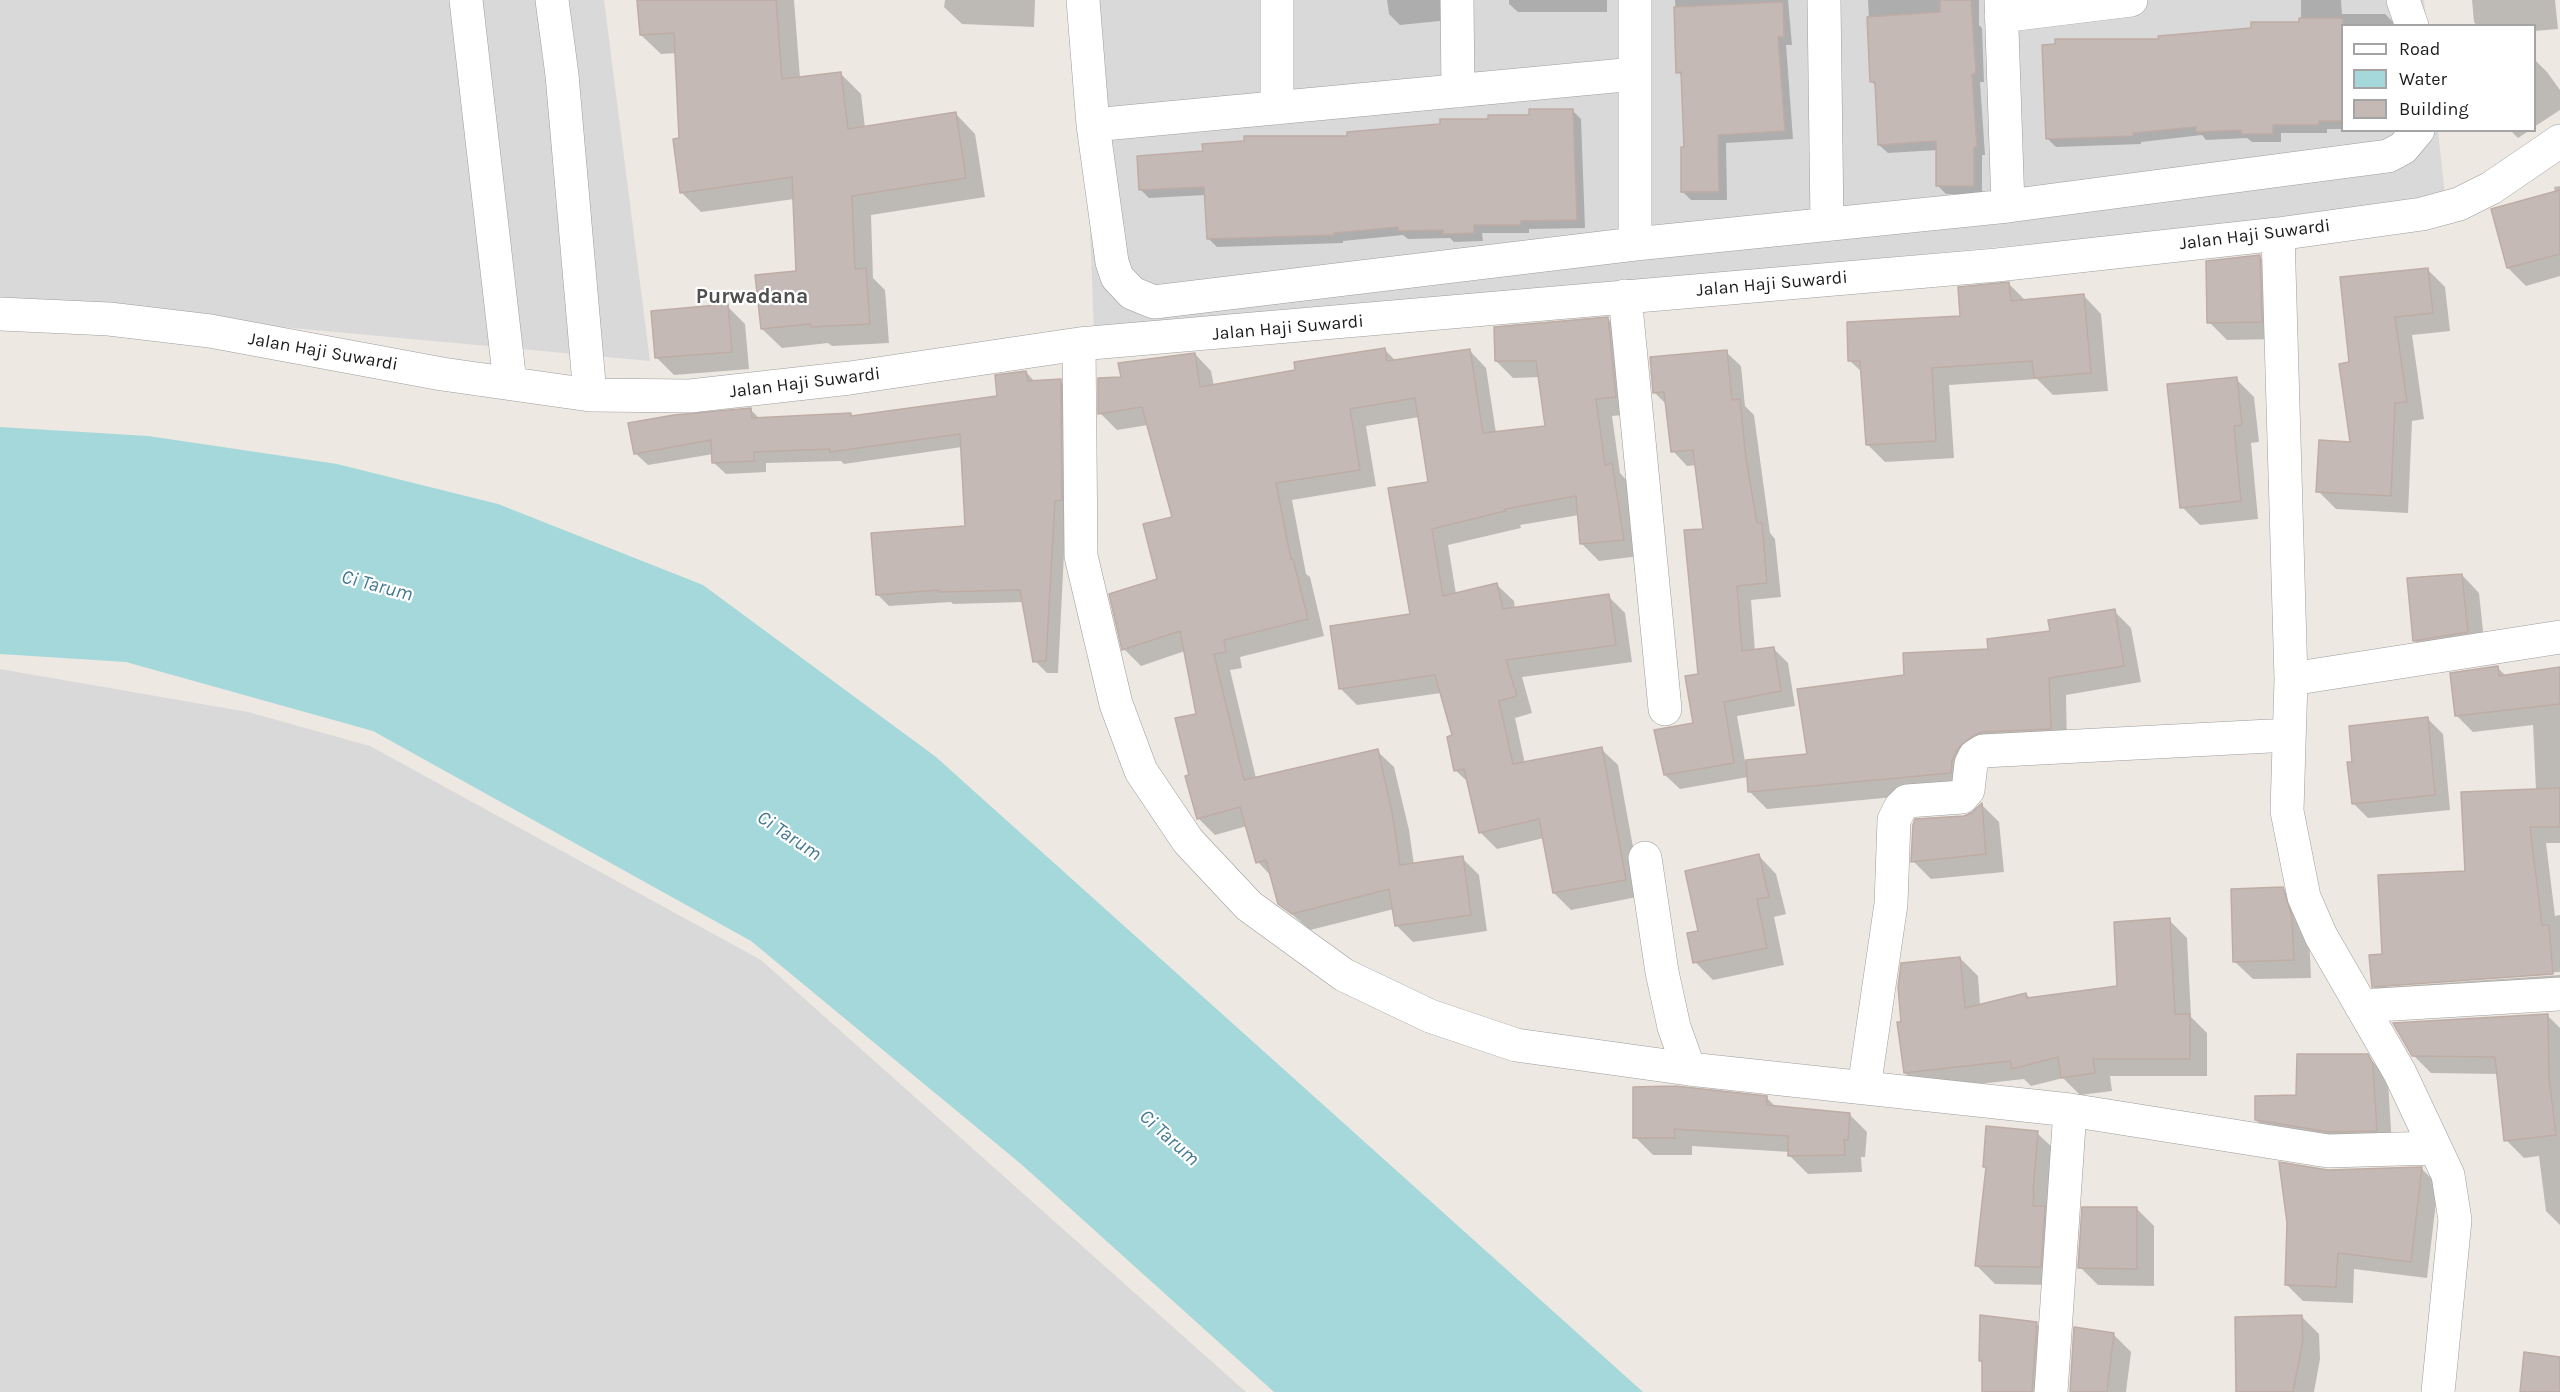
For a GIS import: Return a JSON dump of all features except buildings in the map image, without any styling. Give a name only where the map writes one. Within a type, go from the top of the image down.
[{"type":"street","points":[[466,0],[510,383]]},
{"type":"street","points":[[552,0],[562,75],[590,395]]},
{"type":"street","points":[[1083,0],[1093,125],[1112,262],[1117,277],[1132,293],[1154,302],[1635,244],[2007,206],[2388,156],[2403,148],[2416,132]]},
{"type":"street","points":[[1276,0],[1277,108]]},
{"type":"street","points":[[1457,0],[1458,91]]},
{"type":"street","points":[[1635,0],[1635,244]]},
{"type":"street","points":[[1824,0],[1827,223]]},
{"type":"street","points":[[2007,206],[2001,8],[2131,0]]},
{"type":"street","points":[[2403,0],[2411,24]]},
{"type":"street","points":[[1093,125],[1635,74]]},
{"type":"street","name":"Jalan Haji Suwardi","points":[[0,314],[109,319],[210,331],[442,374],[590,395],[690,396],[767,389],[1079,344],[1398,319],[1625,296],[1997,265],[2278,234],[2422,214],[2459,204],[2491,189],[2560,141]]},
{"type":"street","points":[[2278,234],[2291,679],[2287,811],[2304,897],[2321,936],[2400,1073],[2448,1175],[2455,1220],[2438,1392]]},
{"type":"street","points":[[1625,296],[1665,709]]},
{"type":"street","points":[[1079,344],[1081,556],[1116,704],[1141,771],[1188,841],[1249,906],[1344,975],[1430,1016],[1516,1045],[1689,1069],[2070,1110],[2328,1151],[2435,1148]]},
{"type":"street","points":[[2291,679],[2560,637]]},
{"type":"street","points":[[1864,1088],[1891,904],[1894,820],[1900,808],[1907,801],[1962,797],[1968,790],[1971,764],[1975,756],[1983,750],[2289,735]]},
{"type":"street","points":[[1645,858],[1662,972],[1674,1027],[1689,1069]]},
{"type":"street","points":[[2361,1006],[2560,994]]},
{"type":"street","points":[[2050,1392],[2070,1110]]},
{"type":"shaded area","points":[[0,0],[604,0],[650,361],[0,301]]},
{"type":"shaded area","points":[[1081,0],[2424,0],[2427,24],[2341,24],[2341,132],[2438,132],[2446,205],[1094,332]]},
{"type":"shaded area","points":[[0,669],[248,712],[370,746],[761,960],[1246,1392],[0,1392]]},
{"type":"water","name":"Ci Tarum","points":[[0,427],[148,436],[337,464],[498,504],[703,585],[936,757],[1643,1392],[1274,1392],[1021,1164],[751,941],[373,731],[126,662],[0,654]]},
{"type":"district","name":"Purwadana","points":[[752,297]]}]
